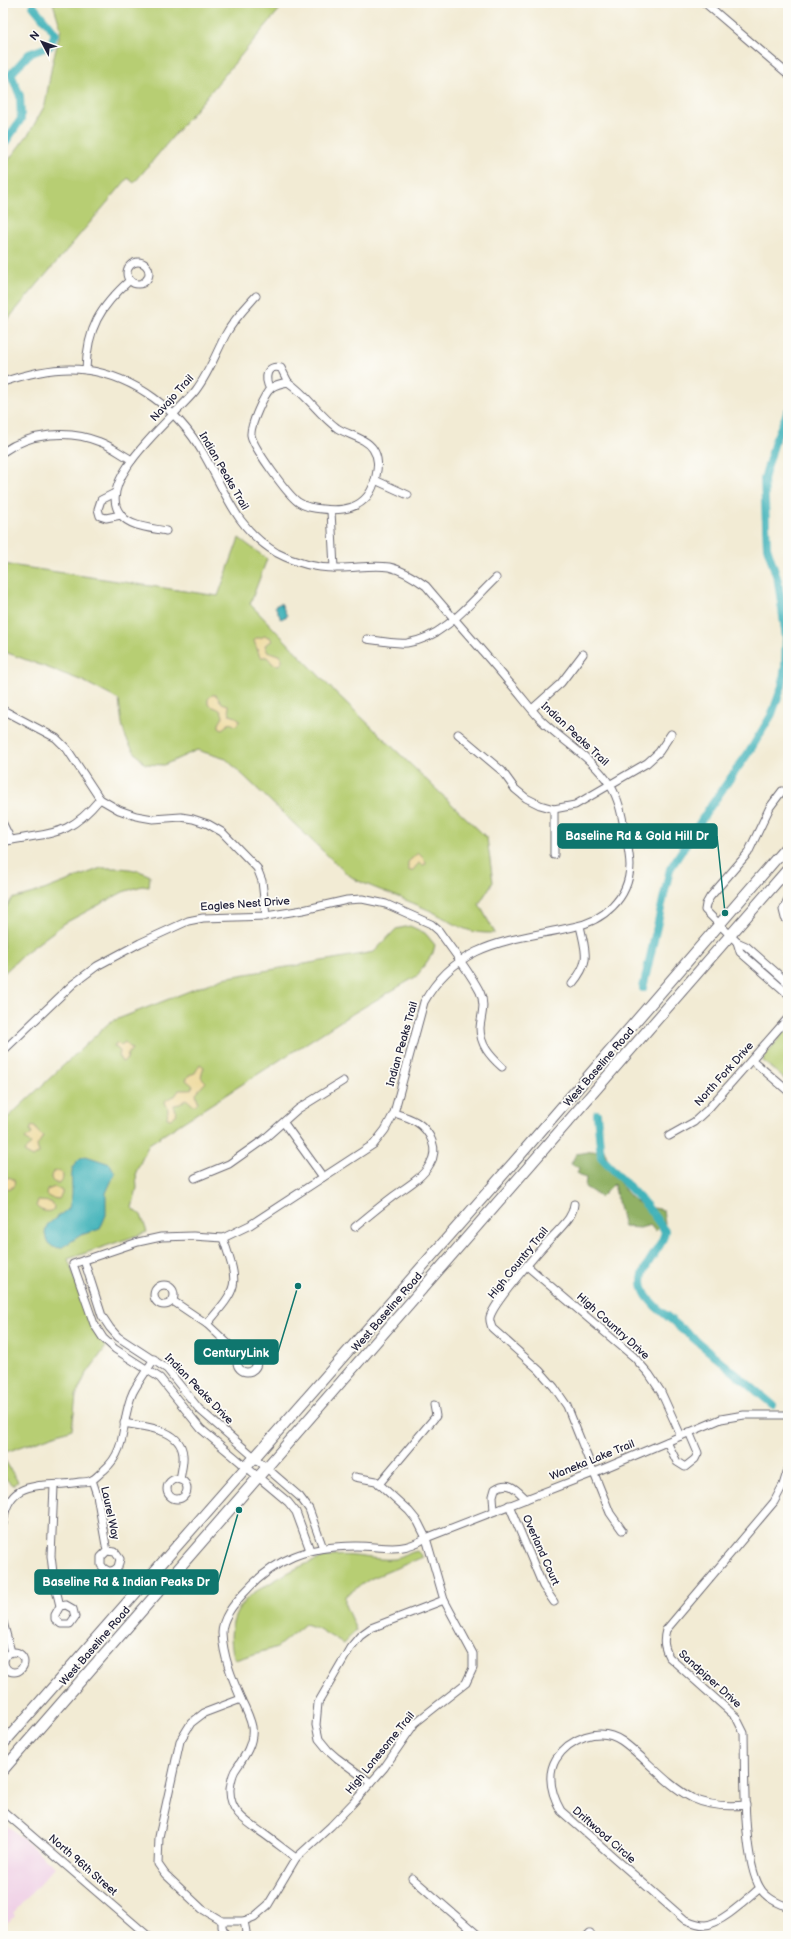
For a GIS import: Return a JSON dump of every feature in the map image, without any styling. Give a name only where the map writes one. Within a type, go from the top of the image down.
[{"type":"main road","name":"West Baseline Road","points":[[3,1744],[788,845]]},
{"type":"main road","name":"West Baseline Road","points":[[3,1770],[258,1477],[733,938],[788,869]]},
{"type":"street","points":[[705,3],[788,74]]},
{"type":"street","points":[[86,370],[89,341],[102,310],[110,298],[130,280]]},
{"type":"street","name":"Navajo Trail","points":[[121,515],[106,518],[100,516],[98,509],[101,500],[115,493],[132,460],[147,441],[174,415],[196,390],[210,368],[226,334],[238,316],[256,296]]},
{"type":"street","points":[[270,389],[266,382],[267,374],[270,369],[276,367],[281,368],[288,382],[298,389],[335,427],[366,442],[373,449],[377,458],[378,467],[375,480],[364,501],[355,507],[331,511],[307,506],[298,502],[289,493],[255,447],[251,436],[252,425],[270,389],[279,384],[288,382]]},
{"type":"street","name":"Indian Peaks Trail","points":[[3,382],[43,371],[86,370],[116,379],[141,389],[174,415],[190,433],[203,453],[234,513],[258,539],[277,553],[312,566],[334,568],[376,566],[403,572],[426,586],[540,719],[593,764],[610,785],[620,807],[630,866],[629,878],[624,890],[609,910],[596,920],[580,926],[498,942],[459,961],[432,989],[424,1002],[394,1113],[386,1130],[374,1144],[250,1225],[223,1238],[193,1236],[162,1237],[138,1242],[73,1264]]},
{"type":"street","points":[[3,452],[15,445],[34,438],[53,435],[73,435],[101,442],[132,460]]},
{"type":"street","points":[[375,480],[408,495]]},
{"type":"street","points":[[115,493],[116,504],[121,515],[135,524],[166,531]]},
{"type":"street","points":[[331,511],[334,568]]},
{"type":"street","points":[[367,639],[400,643],[422,640],[435,634],[496,578]]},
{"type":"street","points":[[532,709],[561,683],[583,654]]},
{"type":"street","points":[[3,710],[56,738],[67,749],[100,799],[119,810],[136,816],[153,819],[181,817],[193,819],[208,824],[222,832],[257,868],[262,881],[266,916]]},
{"type":"street","points":[[458,734],[502,771],[515,789],[526,798],[540,805],[554,809],[576,805],[647,763],[659,752],[670,734]]},
{"type":"street","points":[[782,792],[770,807],[748,853],[706,904],[705,910],[733,938],[746,946],[788,983]]},
{"type":"street","points":[[3,842],[50,835],[63,830],[87,815],[100,799]]},
{"type":"street","points":[[554,809],[554,855]]},
{"type":"street","points":[[3,824],[11,840]]},
{"type":"street","name":"Eagles Nest Drive","points":[[3,1051],[73,984],[97,966],[140,943],[188,921],[203,918],[266,916],[303,910],[347,900],[362,899],[381,903],[431,924],[439,931],[480,993],[484,1009],[480,1028],[482,1039],[487,1052],[502,1067]]},
{"type":"street","points":[[788,900],[783,910],[785,918],[788,921]]},
{"type":"street","points":[[572,984],[582,972],[585,963],[586,953],[580,926]]},
{"type":"street","points":[[733,938],[740,952],[788,994]]},
{"type":"street","name":"North Fork Drive","points":[[669,1136],[688,1126],[703,1114],[788,1018]]},
{"type":"street","points":[[752,1060],[788,1091]]},
{"type":"street","points":[[195,1178],[229,1164],[284,1123],[298,1109],[344,1081]]},
{"type":"street","points":[[355,1227],[423,1174],[430,1165],[434,1155],[434,1146],[430,1135],[422,1125],[413,1118],[394,1113]]},
{"type":"street","points":[[284,1123],[323,1178]]},
{"type":"street","name":"High Country Trail","points":[[574,1204],[574,1209],[562,1227],[506,1291],[490,1315],[490,1322],[492,1328],[539,1370],[554,1387],[567,1406],[592,1473],[610,1513],[622,1530]]},
{"type":"street","points":[[207,1324],[228,1299],[233,1289],[235,1277],[233,1266],[223,1238]]},
{"type":"street","name":"Indian Peaks Drive","points":[[84,1260],[102,1316],[110,1328],[118,1337],[154,1359],[175,1377],[200,1408],[300,1497],[309,1509],[323,1548]]},
{"type":"street","name":"Indian Peaks Drive","points":[[73,1264],[94,1324],[103,1338],[114,1349],[160,1378],[201,1428],[288,1502],[296,1512],[310,1550]]},
{"type":"street","name":"High Country Drive","points":[[527,1266],[634,1357],[649,1374],[661,1392],[681,1436]]},
{"type":"street","points":[[172,1301],[207,1324],[240,1355]]},
{"type":"street","points":[[3,1524],[4,1511],[10,1499],[18,1491],[29,1486],[54,1486],[92,1480],[109,1466],[117,1454],[123,1440],[124,1423],[133,1393],[154,1359]]},
{"type":"street","points":[[355,1477],[376,1481],[379,1484],[436,1416],[434,1405]]},
{"type":"street","name":"Waneka Lake Trail","points":[[296,1858],[246,1822],[235,1810],[230,1796],[231,1782],[234,1772],[250,1745],[252,1734],[248,1712],[241,1699],[224,1654],[222,1630],[227,1614],[246,1591],[274,1565],[294,1555],[323,1548],[356,1546],[393,1549],[413,1546],[426,1538],[494,1510],[592,1473],[728,1417],[744,1415],[788,1415]]},
{"type":"street","points":[[124,1423],[164,1431],[173,1437],[180,1445],[183,1455],[180,1480]]},
{"type":"street","points":[[667,1442],[677,1462],[685,1467],[695,1459],[698,1453],[689,1432]]},
{"type":"street","name":"Sandpiper Drive","points":[[788,1469],[783,1485],[774,1502],[666,1630],[663,1640],[664,1648],[669,1657],[736,1717],[740,1723],[744,1733],[746,1805],[750,1854],[753,1869],[760,1888],[778,1903],[788,1907]]},
{"type":"street","name":"Laurel Way","points":[[92,1480],[97,1495],[107,1551]]},
{"type":"street","name":"High Lonesome Trail","points":[[244,1922],[254,1917],[268,1905],[296,1858],[331,1826],[371,1783],[384,1768],[415,1723],[466,1682],[472,1668],[473,1654],[444,1600],[426,1538],[418,1522],[409,1510],[379,1484]]},
{"type":"street","points":[[494,1510],[493,1496],[495,1489],[502,1485],[509,1484],[526,1499]]},
{"type":"street","points":[[54,1486],[51,1556],[54,1581],[60,1606]]},
{"type":"street","name":"Overland Court","points":[[509,1505],[543,1586],[554,1602]]},
{"type":"street","points":[[371,1783],[337,1758],[319,1739],[316,1725],[318,1703],[338,1668],[360,1636],[371,1628],[444,1600]]},
{"type":"street","points":[[3,1622],[11,1652]]},
{"type":"street","points":[[241,1699],[204,1713],[191,1723],[180,1741],[159,1837],[157,1853],[158,1864],[165,1874],[202,1909],[222,1921],[244,1922],[246,1932],[244,1936]]},
{"type":"street","name":"Driftwood Circle","points":[[746,1805],[728,1807],[710,1804],[693,1798],[678,1789],[621,1740],[608,1735],[594,1734],[583,1736],[571,1743],[563,1749],[555,1761],[551,1775],[551,1788],[554,1799],[561,1811],[684,1919],[694,1924],[706,1925],[717,1922],[760,1888]]},
{"type":"street","name":"North 96th Street","points":[[3,1811],[148,1936]]},
{"type":"street","points":[[412,1878],[479,1936]]},
{"type":"street","points":[[222,1921],[222,1927],[226,1936]]},
{"type":"shaded area","points":[[3,1821],[55,1867],[13,1913],[15,1915],[3,1927]]},
{"type":"green space","points":[[53,3],[274,3],[280,9],[134,183],[128,178],[3,325],[3,167],[30,132],[45,105],[52,65],[61,29]]},
{"type":"green space","points":[[239,538],[267,559],[250,604],[328,685],[487,838],[493,882],[479,904],[495,933],[476,932],[462,928],[433,912],[356,880],[346,873],[226,759],[197,750],[164,765],[145,764],[132,748],[125,735],[119,700],[83,681],[5,652],[3,657],[3,564],[218,596]]},
{"type":"green space","points":[[101,868],[126,869],[144,873],[150,876],[149,887],[142,886],[123,892],[65,923],[25,953],[3,974],[3,912],[12,899],[44,890]]},
{"type":"green space","points":[[410,926],[425,933],[435,945],[433,953],[417,976],[347,1017],[149,1144],[136,1172],[137,1188],[132,1208],[141,1215],[147,1232],[68,1259],[94,1332],[106,1347],[85,1376],[76,1396],[72,1429],[3,1453],[3,1122],[110,1022],[223,978],[374,952],[396,929]]},
{"type":"green space","points":[[788,1027],[788,1082],[763,1061],[764,1057]]},
{"type":"green space","points":[[604,1149],[618,1180],[624,1188],[636,1201],[642,1205],[663,1210],[665,1224],[655,1231],[650,1225],[640,1228],[624,1227],[614,1184],[601,1197],[585,1187],[586,1178],[577,1173],[579,1168],[571,1164],[576,1154]]},
{"type":"green space","points":[[3,1457],[18,1482],[12,1485],[3,1476]]},
{"type":"green space","points":[[417,1551],[423,1557],[370,1579],[345,1596],[345,1605],[356,1630],[343,1644],[319,1629],[305,1624],[277,1647],[235,1660],[231,1642],[231,1633],[235,1616],[245,1601],[257,1591],[299,1567],[316,1560],[342,1555],[379,1559],[395,1559]]},
{"type":"sand","points":[[264,636],[270,637],[272,641],[265,645],[267,651],[281,656],[282,662],[279,665],[273,664],[267,657],[260,657],[254,641],[256,638],[261,638]]},
{"type":"sand","points":[[212,695],[216,695],[222,703],[228,705],[230,715],[240,720],[236,726],[230,723],[222,729],[219,727],[223,717],[221,711],[208,704],[208,699]]},
{"type":"sand","points":[[418,853],[425,860],[426,864],[423,865],[419,863],[412,871],[408,870],[408,862]]},
{"type":"sand","points":[[125,1042],[132,1049],[128,1054],[127,1059],[122,1062],[119,1057],[120,1051],[114,1046],[116,1043],[121,1045]]},
{"type":"sand","points":[[200,1064],[204,1067],[201,1077],[206,1082],[196,1093],[198,1102],[194,1106],[186,1099],[180,1104],[174,1105],[174,1109],[177,1114],[171,1119],[167,1118],[168,1109],[165,1102],[167,1099],[175,1096],[179,1090],[190,1090],[193,1086],[186,1080],[189,1075],[195,1073]]},
{"type":"sand","points":[[32,1126],[36,1128],[43,1136],[37,1146],[39,1153],[33,1157],[24,1152],[31,1144],[25,1139],[32,1134],[30,1130]]},
{"type":"sand","points":[[57,1171],[61,1173],[63,1177],[61,1181],[57,1183],[53,1181],[51,1177],[53,1173]]},
{"type":"sand","points":[[9,1177],[13,1179],[15,1183],[13,1187],[9,1189],[5,1187],[3,1183],[5,1179]]},
{"type":"sand","points":[[55,1187],[62,1191],[59,1199],[51,1198],[46,1195],[47,1190]]},
{"type":"sand","points":[[38,1201],[51,1202],[54,1207],[53,1210],[46,1211],[40,1209],[36,1206]]},
{"type":"water","points":[[281,603],[287,616],[281,619],[275,606]]},
{"type":"water","points":[[86,1156],[110,1164],[115,1173],[106,1193],[106,1215],[100,1229],[81,1235],[61,1248],[53,1247],[47,1242],[45,1233],[47,1225],[69,1208],[72,1194],[72,1170],[80,1158]]},
{"type":"waterway","points":[[3,146],[21,119],[20,96],[11,74],[29,54],[50,46],[55,33],[33,6],[33,3]]},
{"type":"waterway","points":[[643,988],[670,869],[708,810],[751,749],[772,714],[782,686],[785,666],[786,638],[778,581],[767,547],[764,479],[775,441],[788,411]]},
{"type":"waterway","points":[[597,1114],[601,1157],[647,1206],[665,1231],[663,1239],[645,1269],[642,1277],[642,1286],[647,1296],[656,1307],[773,1405]]},
{"type":"place","name":"Baseline Rd & Gold Hill Dr","points":[[725,913]]},
{"type":"place","name":"CenturyLink","points":[[298,1286]]},
{"type":"place","name":"Baseline Rd & Indian Peaks Dr","points":[[239,1510]]}]
